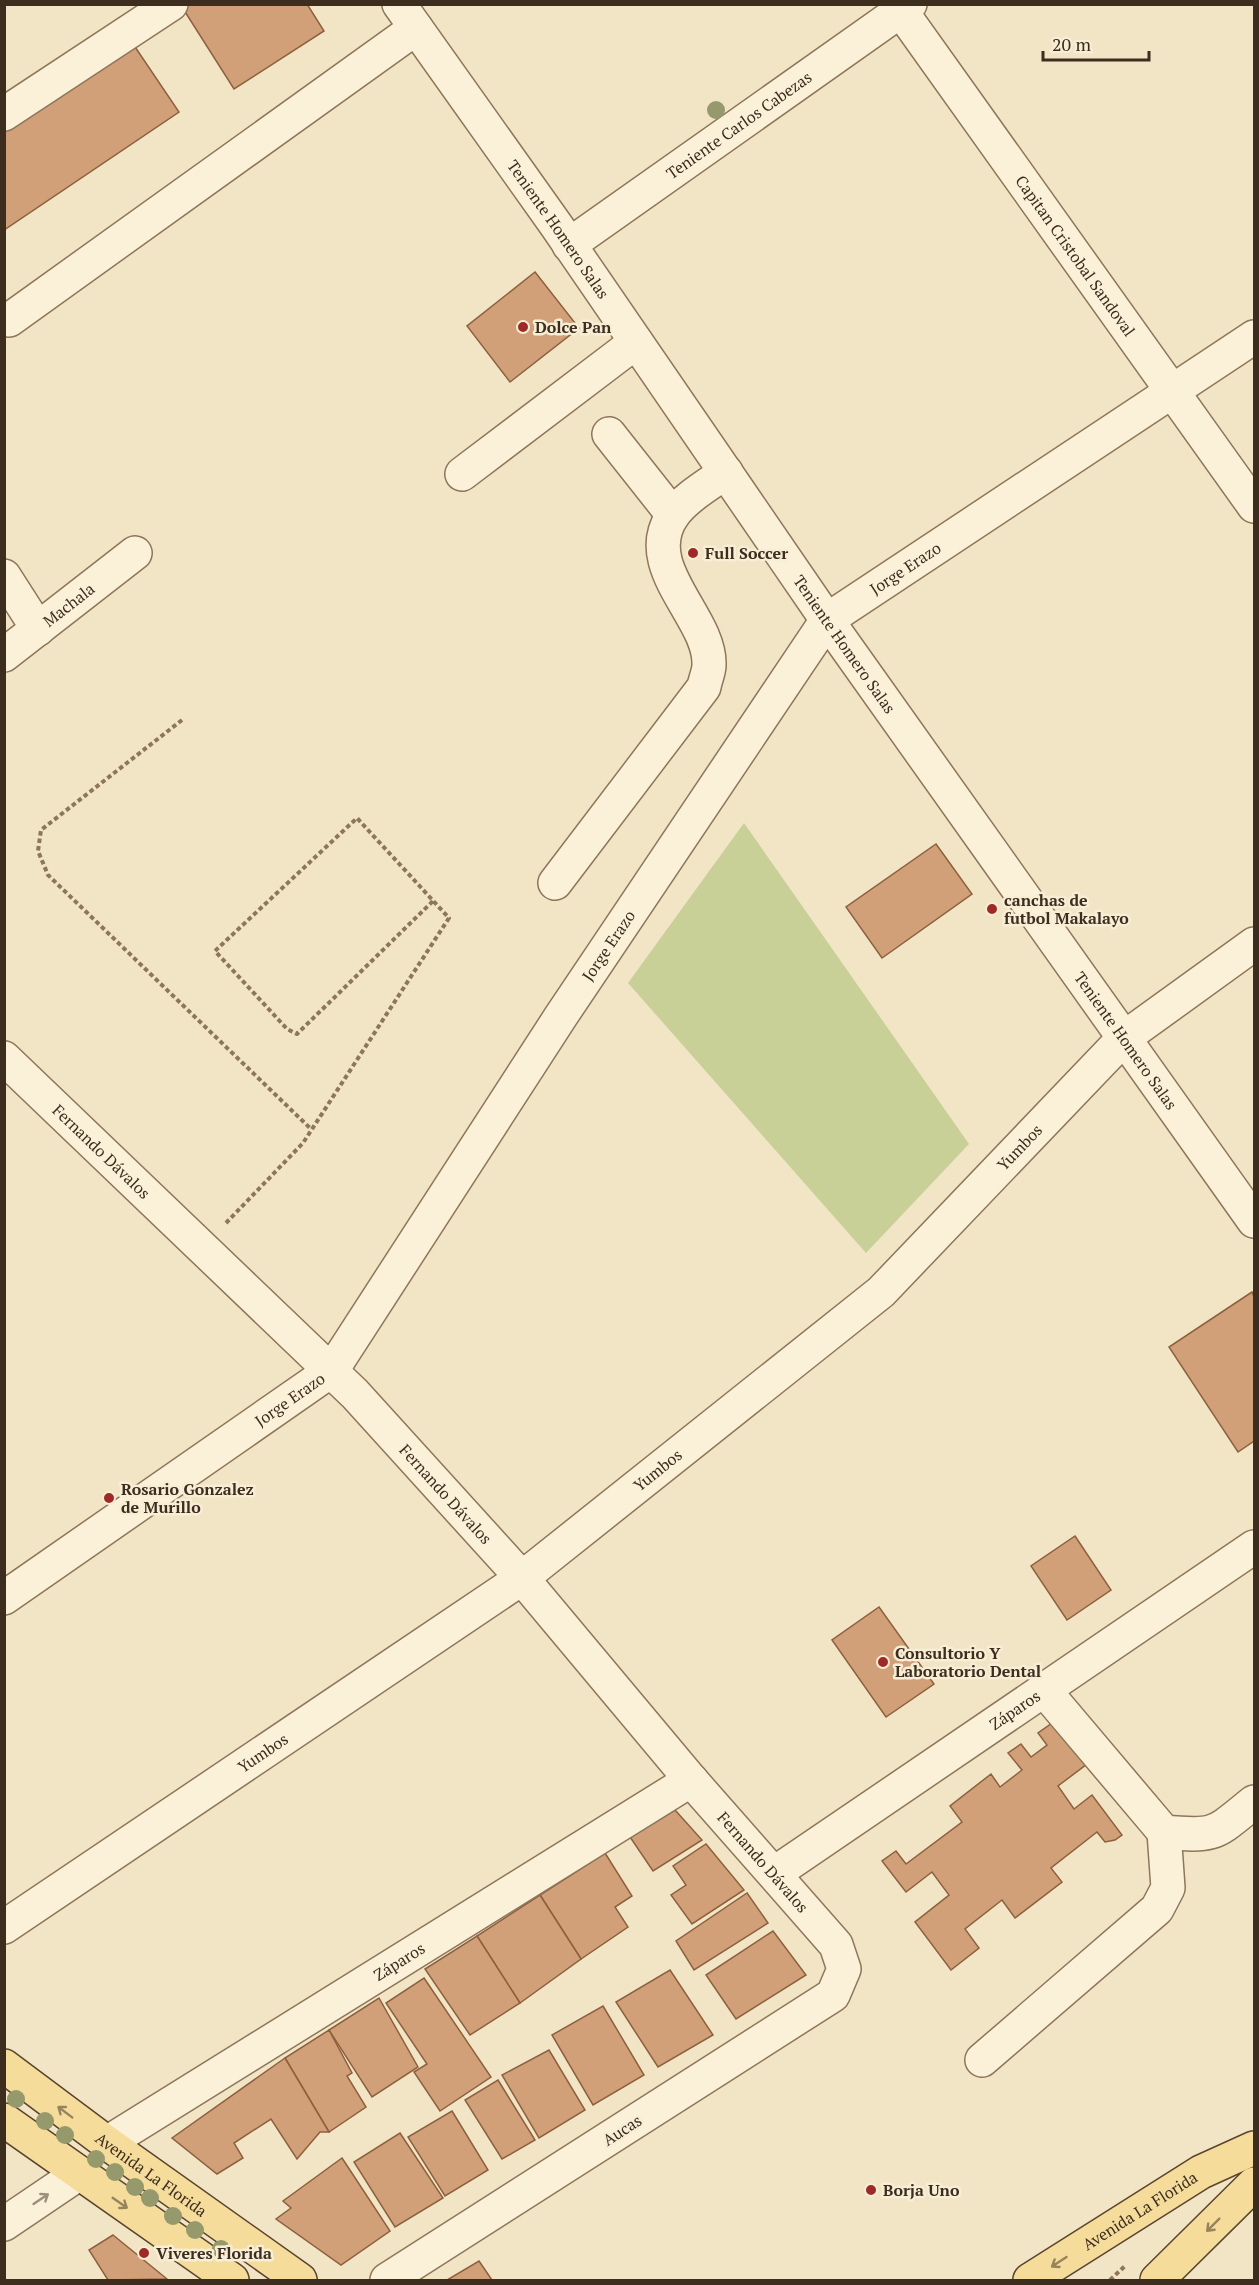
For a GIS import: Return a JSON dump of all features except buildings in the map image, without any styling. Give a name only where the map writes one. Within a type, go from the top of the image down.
[{"type":"main road","name":"Avenida La Florida","points":[[4,2066],[106,2143],[300,2280]]},
{"type":"main road","points":[[4,2120],[232,2280]]},
{"type":"main road","name":"Avenida La Florida","points":[[1030,2280],[1201,2172],[1254,2148]]},
{"type":"main road","points":[[1158,2280],[1254,2184]]},
{"type":"street","points":[[4,114],[171,4]]},
{"type":"street","name":"Teniente Carlos Cabezas","points":[[569,245],[902,7]]},
{"type":"street","name":"Capitan Cristobal Sandoval","points":[[902,7],[1254,506]]},
{"type":"street","points":[[9,320],[407,16]]},
{"type":"street","name":"Teniente Homero Salas","points":[[407,16],[569,245],[827,620],[1254,1221]]},
{"type":"street","name":"Jorge Erazo","points":[[4,1598],[332,1370],[561,1016],[827,620],[1254,338]]},
{"type":"street","points":[[462,474],[636,342]]},
{"type":"street","points":[[609,434],[673,515]]},
{"type":"street","points":[[555,882],[704,687],[709,664],[702,638],[666,565],[664,542],[673,515],[691,497],[726,472]]},
{"type":"street","name":"Machala","points":[[4,655],[135,553]]},
{"type":"street","points":[[4,576],[38,629]]},
{"type":"street","name":"Yumbos","points":[[4,1927],[522,1578],[881,1292],[1124,1038],[1254,944]]},
{"type":"street","name":"Fernando Dávalos","points":[[4,1058],[332,1370],[522,1578],[691,1780],[775,1873],[836,1945],[844,1969]]},
{"type":"street","name":"Záparos","points":[[775,1873],[1254,1547]]},
{"type":"street","points":[[982,2060],[1157,1909],[1168,1888],[1164,1832],[1044,1690]]},
{"type":"street","name":"Záparos","points":[[106,2143],[691,1780]]},
{"type":"street","points":[[1164,1832],[1197,1835],[1215,1833],[1254,1802]]},
{"type":"street","name":"Aucas","points":[[387,2280],[833,1995],[844,1969]]},
{"type":"street","points":[[4,2224],[78,2174]]},
{"type":"path","points":[[182,720],[41,830],[38,850],[48,875],[311,1129]]},
{"type":"path","points":[[224,1225],[303,1143],[449,918],[357,818],[215,951],[287,1029],[297,1034],[433,901]]},
{"type":"green space","points":[[744,823],[969,1144],[866,1253],[628,983]]},
{"type":"place","name":"Dolce Pan","points":[[523,327]]},
{"type":"place","name":"Full Soccer","points":[[693,553]]},
{"type":"place","name":"canchas de futbol Makalayo","points":[[992,909]]},
{"type":"place","name":"Rosario Gonzalez de Murillo","points":[[109,1498]]},
{"type":"place","name":"Consultorio Y Laboratorio Dental","points":[[883,1662]]},
{"type":"place","name":"Borja Uno","points":[[871,2190]]},
{"type":"place","name":"Viveres Florida","points":[[144,2253]]}]
